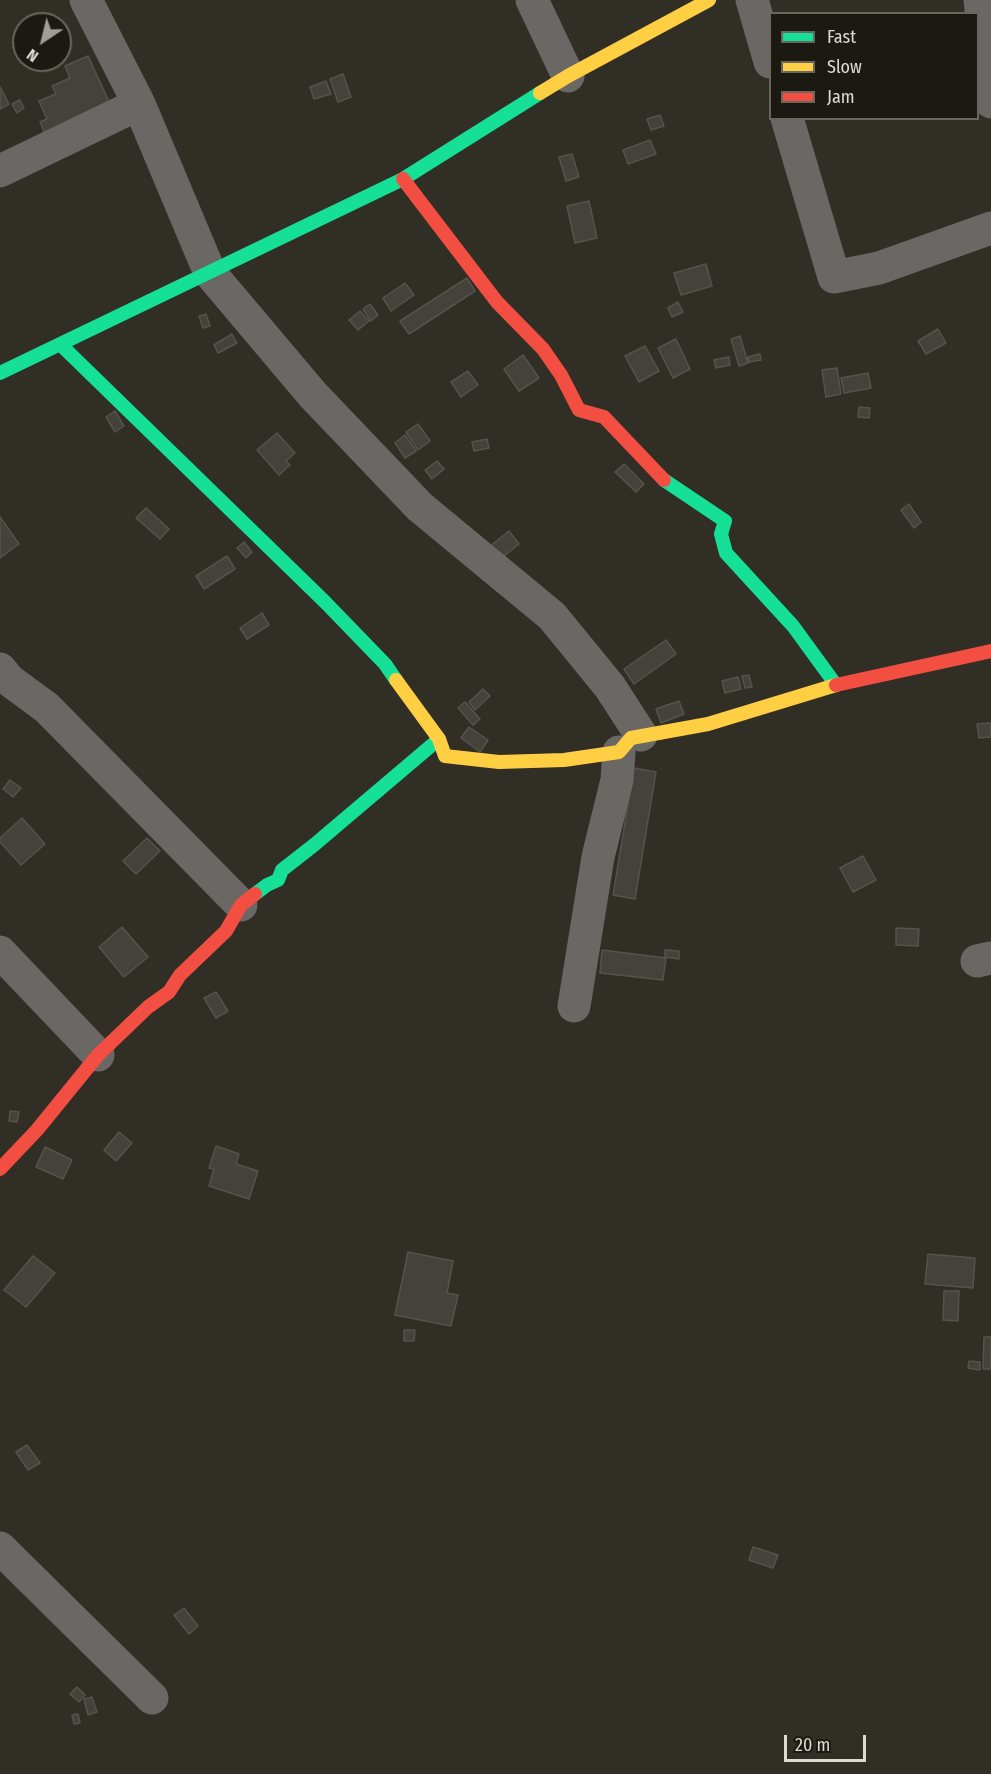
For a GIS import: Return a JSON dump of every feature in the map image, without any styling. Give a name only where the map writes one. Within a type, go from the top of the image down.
[{"type":"street","points":[[86,0],[139,104],[210,273],[313,395],[420,507],[552,616],[610,687],[630,744],[617,780],[598,857],[574,1006]]},
{"type":"street","points":[[532,0],[568,76]]},
{"type":"street","points":[[0,373],[403,179],[568,76],[709,0]]},
{"type":"street","points":[[752,0],[769,55]]},
{"type":"street","points":[[980,0],[991,102]]},
{"type":"street","points":[[0,171],[139,104]]},
{"type":"street","points":[[789,120],[834,277],[879,268],[991,228]]},
{"type":"street","points":[[403,179],[497,302],[543,349],[561,375],[579,410],[604,417],[667,483],[725,521],[721,534],[726,553],[793,626],[836,685]]},
{"type":"street","points":[[61,345],[333,610],[385,664],[439,739],[445,756],[499,762],[564,760],[708,724],[836,685],[991,651]]},
{"type":"street","points":[[0,669],[9,680],[47,708],[241,905]]},
{"type":"street","points":[[0,1169],[37,1130],[98,1055],[148,1007],[169,992],[180,975],[226,931],[241,905],[267,885],[278,880],[282,870],[439,739]]},
{"type":"street","points":[[0,952],[98,1055]]},
{"type":"street","points":[[0,1548],[152,1698]]},
{"type":"building","points":[[88,56],[111,106],[45,134],[40,122],[47,119],[39,101],[56,94],[52,86],[70,78],[68,72],[72,72],[72,63]]},
{"type":"building","points":[[343,74],[351,97],[338,102],[330,79]]},
{"type":"building","points":[[326,81],[331,94],[314,99],[310,87]]},
{"type":"building","points":[[0,87],[9,104],[0,109]]},
{"type":"building","points":[[20,100],[24,108],[17,113],[12,104]]},
{"type":"building","points":[[660,115],[664,126],[651,130],[647,119]]},
{"type":"building","points":[[650,140],[656,154],[628,164],[623,150]]},
{"type":"building","points":[[572,154],[579,177],[566,181],[559,157]]},
{"type":"building","points":[[589,201],[597,238],[575,243],[567,206]]},
{"type":"building","points":[[706,264],[712,286],[681,295],[674,273]]},
{"type":"building","points":[[467,278],[475,291],[409,334],[400,321]]},
{"type":"building","points":[[405,283],[414,295],[391,311],[383,298]]},
{"type":"building","points":[[678,302],[683,312],[672,317],[668,308]]},
{"type":"building","points":[[370,304],[378,315],[371,321],[363,309]]},
{"type":"building","points":[[360,311],[369,321],[358,330],[349,320]]},
{"type":"building","points":[[206,314],[210,326],[203,328],[199,316]]},
{"type":"building","points":[[938,329],[946,343],[926,354],[918,341]]},
{"type":"building","points":[[232,334],[237,343],[218,353],[214,345]]},
{"type":"building","points":[[740,336],[748,363],[739,366],[731,339]]},
{"type":"building","points":[[676,339],[690,369],[673,378],[658,348]]},
{"type":"building","points":[[645,346],[659,371],[639,382],[625,356]]},
{"type":"building","points":[[760,354],[761,360],[749,362],[748,357]]},
{"type":"building","points":[[523,355],[539,378],[519,391],[504,369]]},
{"type":"building","points":[[729,357],[730,365],[716,368],[714,360]]},
{"type":"building","points":[[837,368],[841,394],[826,397],[822,370]]},
{"type":"building","points":[[468,371],[478,385],[461,397],[451,382]]},
{"type":"building","points":[[868,373],[871,388],[844,393],[841,378]]},
{"type":"building","points":[[859,407],[870,408],[869,418],[858,417]]},
{"type":"building","points":[[115,411],[124,426],[115,432],[106,417]]},
{"type":"building","points":[[418,424],[430,441],[418,450],[406,432]]},
{"type":"building","points":[[277,433],[295,453],[286,461],[290,465],[279,475],[257,450]]},
{"type":"building","points":[[405,435],[416,451],[405,458],[395,443]]},
{"type":"building","points":[[487,439],[489,448],[474,451],[472,442]]},
{"type":"building","points":[[437,461],[444,469],[432,479],[425,470]]},
{"type":"building","points":[[624,464],[644,484],[636,492],[615,472]]},
{"type":"building","points":[[909,504],[921,522],[914,528],[901,510]]},
{"type":"building","points":[[146,508],[169,529],[160,539],[136,518]]},
{"type":"building","points":[[0,517],[19,544],[0,558]]},
{"type":"building","points":[[509,531],[519,544],[499,560],[489,547]]},
{"type":"building","points":[[244,542],[252,552],[246,558],[237,548]]},
{"type":"building","points":[[227,556],[235,569],[204,589],[196,576]]},
{"type":"building","points":[[262,613],[269,625],[247,639],[240,628]]},
{"type":"building","points":[[666,640],[676,654],[634,684],[624,669]]},
{"type":"building","points":[[749,675],[752,687],[745,688],[742,676]]},
{"type":"building","points":[[738,677],[741,689],[725,693],[722,681]]},
{"type":"building","points":[[483,689],[490,696],[475,710],[469,702]]},
{"type":"building","points":[[679,701],[684,714],[661,723],[656,709]]},
{"type":"building","points":[[465,702],[480,719],[473,725],[458,708]]},
{"type":"building","points":[[991,723],[991,737],[979,738],[977,724]]},
{"type":"building","points":[[469,727],[488,740],[480,752],[461,738]]},
{"type":"building","points":[[634,768],[656,772],[635,899],[613,895]]},
{"type":"building","points":[[10,780],[21,788],[13,797],[3,789]]},
{"type":"building","points":[[22,818],[45,844],[21,865],[0,842],[0,838]]},
{"type":"building","points":[[147,838],[160,851],[136,874],[123,861]]},
{"type":"building","points":[[863,856],[876,880],[853,892],[840,868]]},
{"type":"building","points":[[122,927],[148,957],[124,977],[99,947]]},
{"type":"building","points":[[896,928],[919,929],[918,946],[896,945]]},
{"type":"building","points":[[602,950],[666,958],[663,980],[600,973]]},
{"type":"building","points":[[665,950],[679,951],[679,959],[665,957]]},
{"type":"building","points":[[216,992],[228,1011],[216,1018],[204,998]]},
{"type":"building","points":[[10,1111],[19,1112],[17,1122],[9,1121]]},
{"type":"building","points":[[119,1132],[132,1143],[116,1161],[104,1150]]},
{"type":"building","points":[[216,1146],[239,1154],[236,1164],[258,1171],[249,1199],[209,1186],[214,1169],[209,1168]]},
{"type":"building","points":[[45,1147],[72,1160],[63,1179],[36,1167]]},
{"type":"building","points":[[408,1252],[453,1261],[447,1293],[458,1295],[451,1326],[395,1315]]},
{"type":"building","points":[[928,1254],[975,1258],[973,1288],[925,1284]]},
{"type":"building","points":[[33,1256],[55,1273],[26,1307],[4,1290]]},
{"type":"building","points":[[944,1291],[959,1291],[958,1321],[943,1320]]},
{"type":"building","points":[[404,1330],[415,1330],[414,1341],[404,1341]]},
{"type":"building","points":[[984,1337],[991,1337],[991,1369],[983,1369]]},
{"type":"building","points":[[969,1361],[980,1362],[980,1370],[968,1368]]},
{"type":"building","points":[[27,1445],[40,1463],[28,1470],[16,1452]]},
{"type":"building","points":[[753,1547],[778,1555],[773,1568],[749,1560]]},
{"type":"building","points":[[184,1608],[198,1626],[189,1634],[174,1615]]},
{"type":"building","points":[[77,1687],[85,1695],[79,1702],[70,1694]]},
{"type":"building","points":[[92,1697],[97,1712],[88,1715],[84,1699]]},
{"type":"building","points":[[78,1714],[80,1723],[74,1724],[72,1715]]},
{"type":"traffic: fast","points":[[0,373],[403,179],[540,93]]},
{"type":"traffic: fast","points":[[61,345],[325,602],[385,664],[396,680]]},
{"type":"traffic: fast","points":[[664,480],[725,521],[721,534],[726,553],[793,626],[836,685]]},
{"type":"traffic: fast","points":[[255,894],[278,880],[282,870],[439,739]]},
{"type":"traffic: slow","points":[[540,93],[709,0]]},
{"type":"traffic: slow","points":[[396,680],[439,739],[445,756],[499,762],[564,760],[619,752],[631,738],[708,724],[836,685]]},
{"type":"traffic: jam","points":[[403,179],[497,302],[543,349],[561,375],[579,410],[604,417],[664,480]]},
{"type":"traffic: jam","points":[[836,685],[991,651]]},
{"type":"traffic: jam","points":[[0,1169],[37,1130],[98,1055],[148,1007],[169,992],[180,975],[226,931],[241,905],[255,894]]}]
